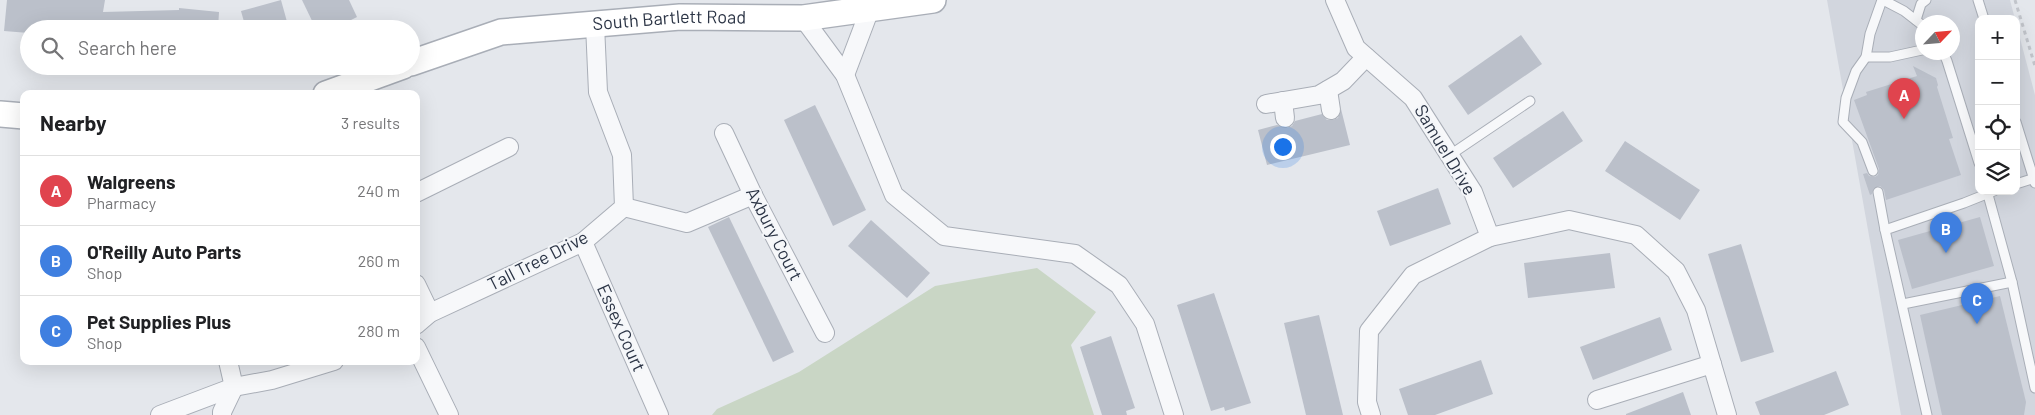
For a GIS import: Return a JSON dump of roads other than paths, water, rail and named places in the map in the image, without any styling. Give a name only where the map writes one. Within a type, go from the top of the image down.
[{"type":"main road","name":"South Bartlett Road","points":[[420,60],[501,32],[595,25],[680,9],[803,18],[923,1]]},
{"type":"main road","points":[[337,90],[378,75]]},
{"type":"main road","points":[[0,114],[20,116]]},
{"type":"street","name":"Samuel Drive","points":[[1335,0],[1356,48],[1414,98],[1473,192],[1490,237]]},
{"type":"street","points":[[845,75],[870,9]]},
{"type":"street","points":[[803,18],[845,75],[894,195],[944,236],[1076,254],[1118,285],[1145,324],[1174,415]]},
{"type":"street","points":[[595,25],[598,92],[622,156],[624,207],[688,223],[753,195]]},
{"type":"street","points":[[1278,108],[1319,95],[1328,90],[1343,81],[1366,57]]},
{"type":"street","points":[[1328,90],[1331,110]]},
{"type":"street","name":"Axbury Court","points":[[724,133],[753,195],[825,333]]},
{"type":"street","points":[[420,191],[509,147]]},
{"type":"street","name":"Tall Tree Drive","points":[[420,322],[430,313],[583,242],[624,207]]},
{"type":"street","points":[[1371,415],[1367,402],[1369,331],[1413,275],[1490,237],[1569,220],[1636,234],[1676,271],[1696,310],[1727,415]]},
{"type":"street","name":"Essex Court","points":[[583,242],[659,415]]},
{"type":"street","points":[[420,292],[430,313]]},
{"type":"street","points":[[420,355],[449,415]]},
{"type":"street","points":[[1597,400],[1712,364]]},
{"type":"street","points":[[222,415],[234,386],[229,365]]},
{"type":"street","points":[[160,415],[234,386],[272,380],[321,365]]},
{"type":"lane","points":[[1873,171],[1862,142],[1843,122],[1846,98],[1856,71],[1866,57],[1870,34],[1882,0],[1915,20]]},
{"type":"lane","points":[[1920,15],[1921,4],[1926,0]]},
{"type":"lane","points":[[1978,0],[1983,15]]},
{"type":"lane","points":[[1866,57],[1890,57],[1915,52]]},
{"type":"lane","points":[[1947,60],[1975,150]]},
{"type":"lane","points":[[1450,155],[1530,101]]},
{"type":"lane","points":[[2020,134],[2035,180],[2020,183]]},
{"type":"lane","points":[[1878,192],[1927,415]]},
{"type":"lane","points":[[1885,230],[1964,204],[1983,195]]},
{"type":"lane","points":[[1990,195],[2012,282],[2035,388]]},
{"type":"lane","points":[[1903,304],[2012,282]]},
{"type":"place","name":"Walgreens","points":[[1904,119]]},
{"type":"place","name":"O'Reilly Auto Parts","points":[[1946,253]]},
{"type":"place","name":"Pet Supplies Plus","points":[[1977,324]]}]
